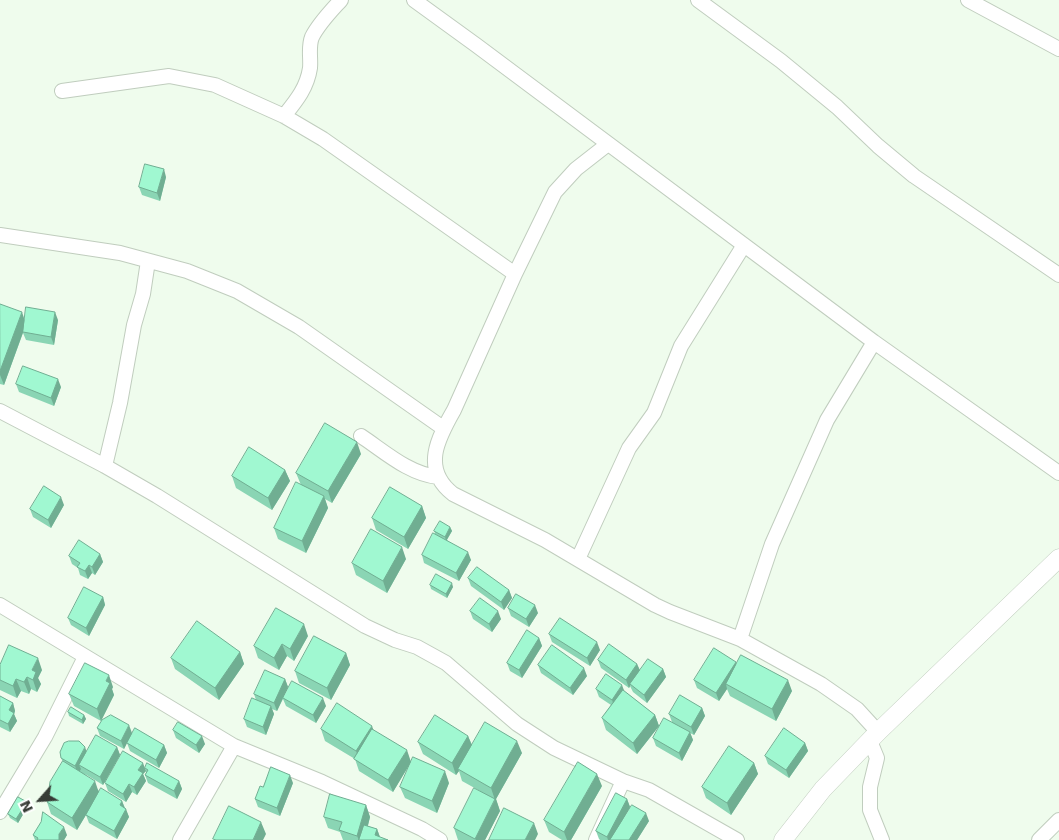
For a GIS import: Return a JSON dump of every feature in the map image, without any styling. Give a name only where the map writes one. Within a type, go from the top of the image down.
[{"type":"street","points":[[284,116],[300,96],[307,80],[312,37],[326,16],[341,0]]},
{"type":"street","points":[[414,0],[874,342],[1059,473]]},
{"type":"street","points":[[698,0],[837,107],[878,146],[914,176],[1059,275]]},
{"type":"street","points":[[968,0],[1059,49]]},
{"type":"street","points":[[62,90],[169,76],[215,85],[284,116],[323,139],[515,274]]},
{"type":"street","points":[[608,144],[576,169],[555,192],[515,274],[454,410],[443,428],[434,454],[434,464],[438,477],[444,487],[453,494],[545,540],[670,612],[740,639],[821,684],[858,709],[874,737],[877,758],[870,787],[870,810],[882,840]]},
{"type":"street","points":[[0,235],[120,253],[187,271],[237,291],[299,327],[443,428]]},
{"type":"street","points":[[578,559],[629,448],[654,413],[682,346],[744,245]]},
{"type":"street","points":[[105,466],[120,403],[134,325],[143,294],[148,261]]},
{"type":"street","points":[[740,639],[772,544],[827,420],[874,342]]},
{"type":"street","points":[[0,411],[105,466],[157,496],[365,626],[395,640],[417,647],[446,663],[517,724],[554,748],[623,781],[649,790],[737,840]]},
{"type":"street","points":[[361,436],[414,471],[426,476],[438,477]]},
{"type":"street","points":[[783,840],[823,789],[1059,558]]},
{"type":"street","points":[[0,605],[234,746],[322,782],[422,829],[440,840]]},
{"type":"street","points":[[1,806],[45,737],[85,657]]},
{"type":"street","points":[[180,840],[234,746]]},
{"type":"street","points":[[596,840],[623,781]]},
{"type":"street","points":[[1039,840],[1059,820]]},
{"type":"building","points":[[145,164],[164,169],[157,193],[139,187]]},
{"type":"building","points":[[0,304],[22,312],[0,371]]},
{"type":"building","points":[[26,307],[55,312],[51,337],[23,332]]},
{"type":"building","points":[[23,366],[58,379],[51,398],[16,384]]},
{"type":"building","points":[[325,423],[357,442],[328,491],[296,473]]},
{"type":"building","points":[[249,447],[285,470],[268,498],[232,476]]},
{"type":"building","points":[[296,482],[324,496],[302,541],[274,528]]},
{"type":"building","points":[[44,486],[61,497],[48,520],[30,509]]},
{"type":"building","points":[[390,487],[422,506],[404,537],[372,518]]},
{"type":"building","points":[[440,521],[450,527],[445,537],[434,531]]},
{"type":"building","points":[[371,529],[402,547],[383,581],[352,563]]},
{"type":"building","points":[[433,533],[468,552],[456,573],[422,555]]},
{"type":"building","points":[[79,540],[100,554],[92,567],[89,565],[85,571],[77,567],[80,563],[69,556]]},
{"type":"building","points":[[477,567],[509,590],[501,602],[468,578]]},
{"type":"building","points":[[436,574],[452,583],[446,594],[430,585]]},
{"type":"building","points":[[84,587],[103,597],[86,628],[68,618]]},
{"type":"building","points":[[516,594],[535,605],[526,619],[508,608]]},
{"type":"building","points":[[480,598],[498,611],[489,624],[470,611]]},
{"type":"building","points":[[276,608],[304,624],[290,649],[282,644],[274,658],[254,646]]},
{"type":"building","points":[[560,618],[597,642],[587,658],[549,634]]},
{"type":"building","points":[[197,621],[240,652],[215,688],[171,658]]},
{"type":"building","points":[[527,630],[539,638],[519,670],[507,663]]},
{"type":"building","points":[[314,636],[346,653],[327,688],[295,671]]},
{"type":"building","points":[[609,644],[637,664],[626,680],[598,660]]},
{"type":"building","points":[[9,645],[38,658],[32,670],[36,672],[33,680],[27,677],[24,682],[16,679],[13,686],[0,680],[0,665]]},
{"type":"building","points":[[552,645],[584,668],[570,688],[538,665]]},
{"type":"building","points":[[714,648],[736,662],[716,693],[694,680]]},
{"type":"building","points":[[741,655],[788,680],[772,709],[726,684]]},
{"type":"building","points":[[648,659],[663,669],[644,695],[630,684]]},
{"type":"building","points":[[85,663],[109,675],[106,681],[110,683],[97,709],[69,694]]},
{"type":"building","points":[[265,670],[285,679],[274,703],[254,694]]},
{"type":"building","points":[[606,674],[622,685],[612,700],[596,689]]},
{"type":"building","points":[[292,681],[323,698],[313,715],[283,698]]},
{"type":"building","points":[[623,690],[655,715],[633,743],[602,718]]},
{"type":"building","points":[[680,695],[702,708],[691,727],[669,714]]},
{"type":"building","points":[[0,696],[13,703],[9,710],[14,713],[8,724],[0,720]]},
{"type":"building","points":[[252,698],[271,706],[263,727],[244,719]]},
{"type":"building","points":[[337,703],[372,726],[356,751],[321,729]]},
{"type":"building","points":[[71,707],[84,715],[82,720],[68,712]]},
{"type":"building","points":[[111,715],[129,725],[121,741],[97,728],[102,720]]},
{"type":"building","points":[[435,715],[468,736],[452,763],[418,742]]},
{"type":"building","points":[[664,718],[690,732],[679,753],[653,738]]},
{"type":"building","points":[[178,722],[202,736],[196,745],[173,730]]},
{"type":"building","points":[[485,722],[517,741],[491,788],[458,769]]},
{"type":"building","points":[[135,728],[164,745],[156,760],[127,743]]},
{"type":"building","points":[[784,728],[805,743],[786,770],[765,756]]},
{"type":"building","points":[[372,729],[407,750],[388,780],[354,759]]},
{"type":"building","points":[[96,735],[117,747],[100,777],[79,765]]},
{"type":"building","points":[[79,741],[85,747],[75,766],[61,758],[60,752],[64,743]]},
{"type":"building","points":[[729,746],[754,763],[727,803],[702,787]]},
{"type":"building","points":[[123,751],[143,763],[138,770],[143,773],[134,787],[129,784],[123,794],[105,783]]},
{"type":"building","points":[[413,757],[445,771],[432,801],[400,787]]},
{"type":"building","points":[[63,761],[95,781],[72,818],[47,802],[50,782]]},
{"type":"building","points":[[578,762],[597,774],[564,832],[544,820]]},
{"type":"building","points":[[147,763],[179,781],[174,791],[145,775],[148,770],[145,768]]},
{"type":"building","points":[[271,767],[290,775],[277,808],[255,799],[260,786],[263,787]]},
{"type":"building","points":[[101,788],[122,801],[120,805],[126,809],[114,831],[86,815]]},
{"type":"building","points":[[474,788],[495,799],[475,839],[454,828]]},
{"type":"building","points":[[616,793],[627,799],[607,837],[596,831]]},
{"type":"building","points":[[330,794],[366,805],[357,836],[339,830],[342,822],[324,817]]},
{"type":"building","points":[[18,797],[27,802],[16,819],[8,814]]},
{"type":"building","points":[[632,805],[646,813],[629,840],[610,840]]},
{"type":"building","points":[[229,806],[261,822],[253,840],[213,839]]},
{"type":"building","points":[[504,808],[534,823],[525,840],[489,840]]},
{"type":"building","points":[[43,812],[64,827],[59,834],[59,840],[37,840],[38,838],[33,835],[41,822]]},
{"type":"building","points":[[364,825],[377,829],[375,835],[388,840],[359,840]]}]
